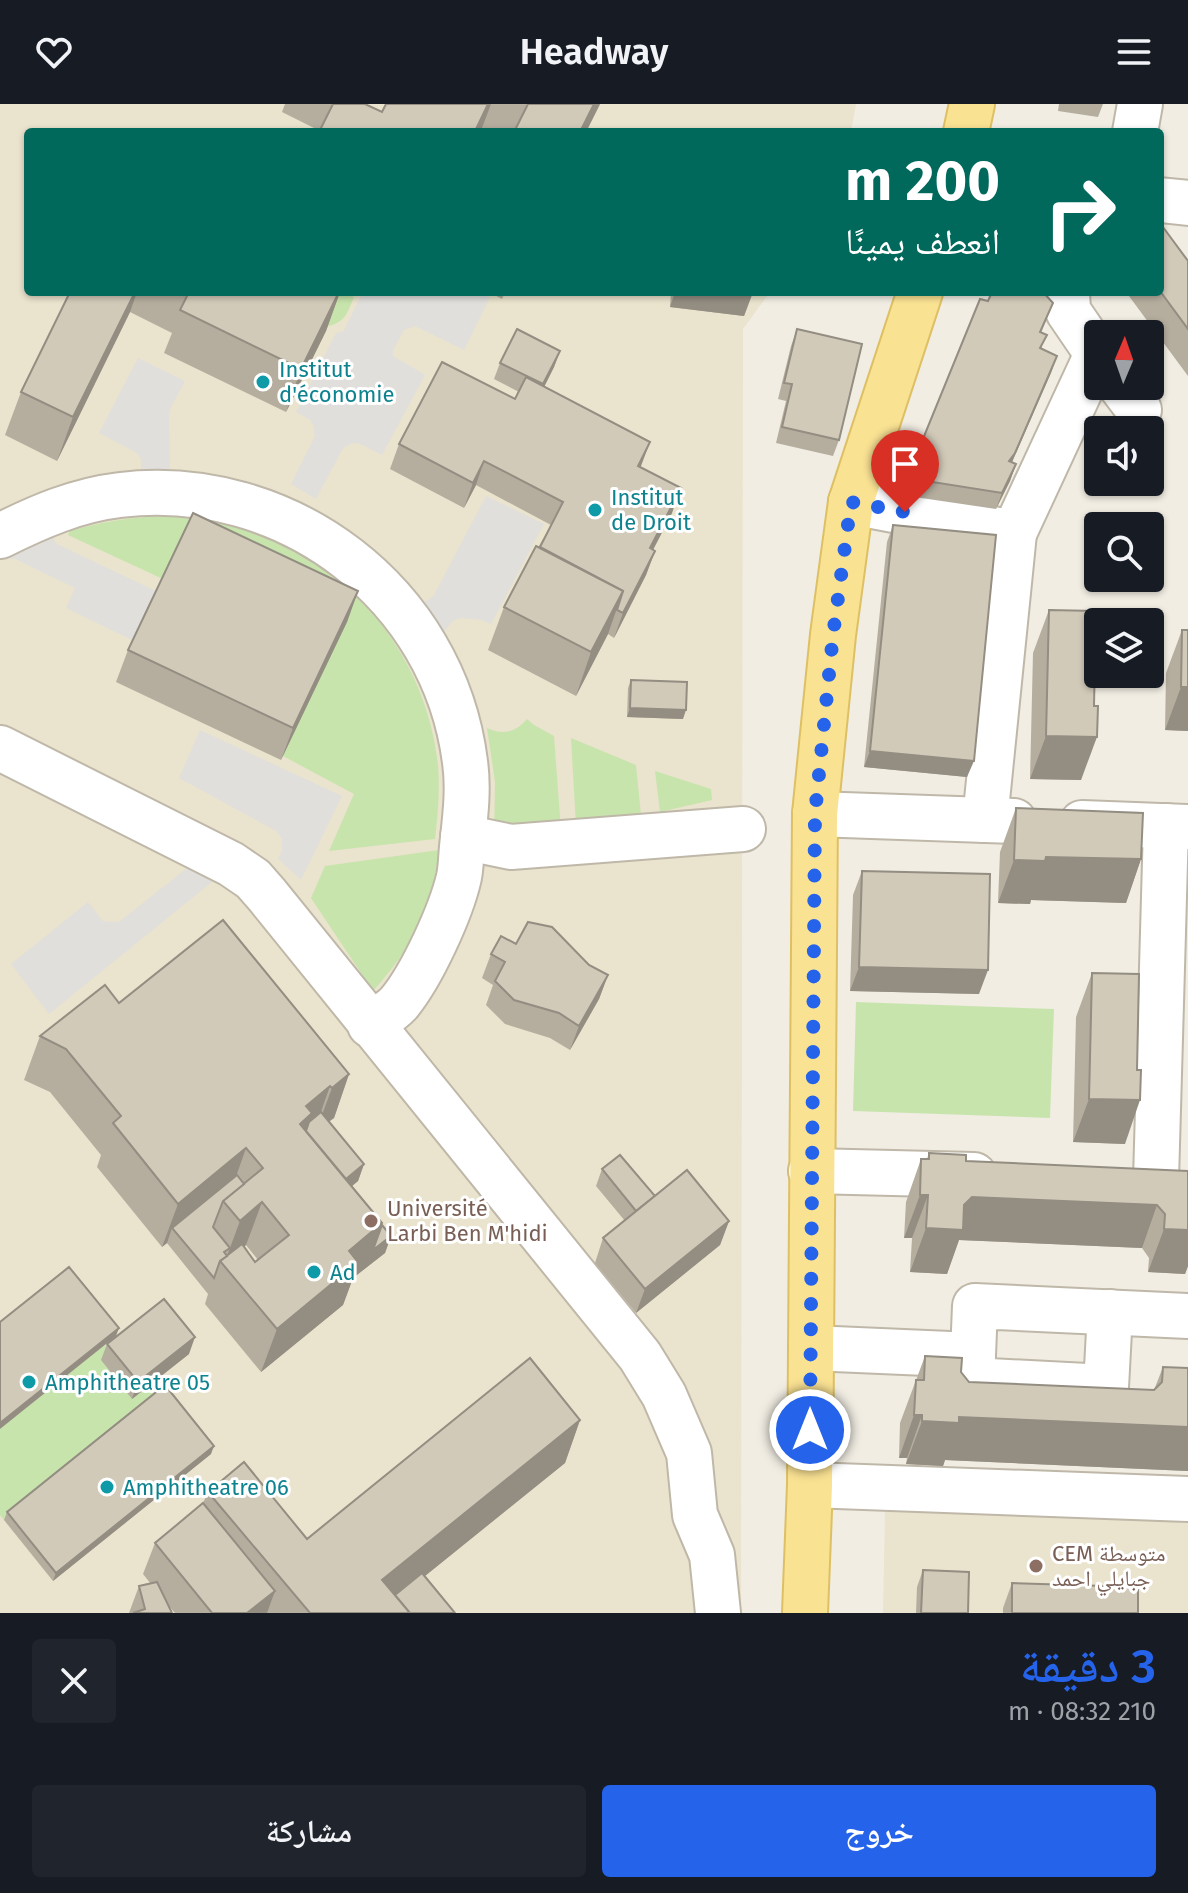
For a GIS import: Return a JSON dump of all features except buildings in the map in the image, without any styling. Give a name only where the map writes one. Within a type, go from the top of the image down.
[{"type":"main road","points":[[967,128],[972,104]]},
{"type":"main road","points":[[805,1613],[810,1485],[815,814],[833,635],[851,502],[919,296]]},
{"type":"street","points":[[1136,128],[1140,104]]},
{"type":"street","points":[[1164,200],[1188,203]]},
{"type":"street","points":[[1067,296],[1068,311],[1084,334]]},
{"type":"street","points":[[985,820],[1014,533],[1084,384]]},
{"type":"street","points":[[0,536],[74,504],[119,495],[164,493],[219,499],[262,510],[320,538],[368,574],[409,620],[430,653],[447,689],[461,739],[466,764],[463,837],[459,876],[435,940],[398,1004],[370,1025]]},
{"type":"street","points":[[851,502],[1014,533]]},
{"type":"street","points":[[0,748],[231,864],[253,879],[267,895],[640,1356],[664,1395],[689,1453],[695,1515],[712,1555],[718,1613]]},
{"type":"street","points":[[815,814],[1177,827],[1175,1036],[1156,1180]]},
{"type":"street","points":[[463,837],[511,847],[743,829]]},
{"type":"street","points":[[811,1171],[1015,1176]]},
{"type":"street","points":[[1110,1312],[1106,1387],[971,1380],[975,1306],[1110,1312],[1188,1316]]},
{"type":"street","points":[[811,1348],[973,1355]]},
{"type":"street","points":[[810,1485],[1188,1499]]},
{"type":"shaded area","name":"Université Larbi Ben M'hidi","points":[[0,104],[856,104],[852,128],[24,128],[24,296],[767,296],[743,329],[741,1613],[0,1613]]},
{"type":"shaded area","points":[[361,296],[490,297],[464,350],[415,326],[404,330],[393,356],[425,375],[382,455],[360,444],[346,446],[316,499],[291,484],[315,436],[310,420],[296,412],[336,333],[344,330]]},
{"type":"shaded area","points":[[138,358],[185,381],[169,415],[170,474],[141,477],[141,459],[137,453],[99,433]]},
{"type":"shaded area","points":[[486,496],[544,524],[491,624],[481,620],[454,620],[440,641],[416,605],[434,595]]},
{"type":"shaded area","points":[[55,532],[57,544],[160,593],[136,642],[66,608],[75,588],[15,559],[2,558]]},
{"type":"shaded area","points":[[200,730],[342,796],[301,880],[278,859],[282,839],[276,831],[179,778]]},
{"type":"shaded area","points":[[192,864],[228,869],[49,1014],[11,964],[88,902],[103,921],[119,922]]},
{"type":"shaded area","name":"CEM متوسطة جبايلي احمد","points":[[885,1511],[1188,1518],[1188,1613],[883,1613]]},
{"type":"green space","points":[[321,296],[354,297],[343,319],[320,328]]},
{"type":"green space","points":[[164,516],[232,525],[291,548],[324,569],[354,594],[380,622],[402,654],[419,689],[431,726],[439,774],[435,839],[329,851],[354,794],[283,756],[165,580],[68,535],[70,531],[105,523]]},
{"type":"green space","points":[[527,719],[554,736],[561,830],[494,839],[495,782],[487,728],[498,732],[508,731]]},
{"type":"green space","points":[[571,738],[636,765],[641,815],[576,826]]},
{"type":"green space","points":[[655,771],[711,789],[712,800],[660,812]]},
{"type":"green space","points":[[439,850],[426,909],[410,942],[373,991],[311,898],[325,866]]},
{"type":"green space","points":[[856,1002],[1054,1009],[1050,1118],[853,1111]]},
{"type":"green space","points":[[116,1336],[122,1344],[132,1398],[153,1382],[161,1393],[4,1520],[0,1515],[0,1429]]},
{"type":"place","name":"Institut d'économie","points":[[263,382]]},
{"type":"place","name":"Institut de Droit","points":[[595,510]]},
{"type":"place","name":"Université Larbi Ben M'hidi","points":[[371,1221]]},
{"type":"place","name":"Ad","points":[[314,1272]]},
{"type":"place","name":"Amphitheatre 05","points":[[29,1382]]},
{"type":"place","name":"Amphitheatre 06","points":[[107,1487]]},
{"type":"place","name":"CEM متوسطة جبايلي احمد","points":[[1036,1566]]},
{"type":"route","points":[[810,1430],[815,814],[833,635],[851,502],[905,512]]}]
